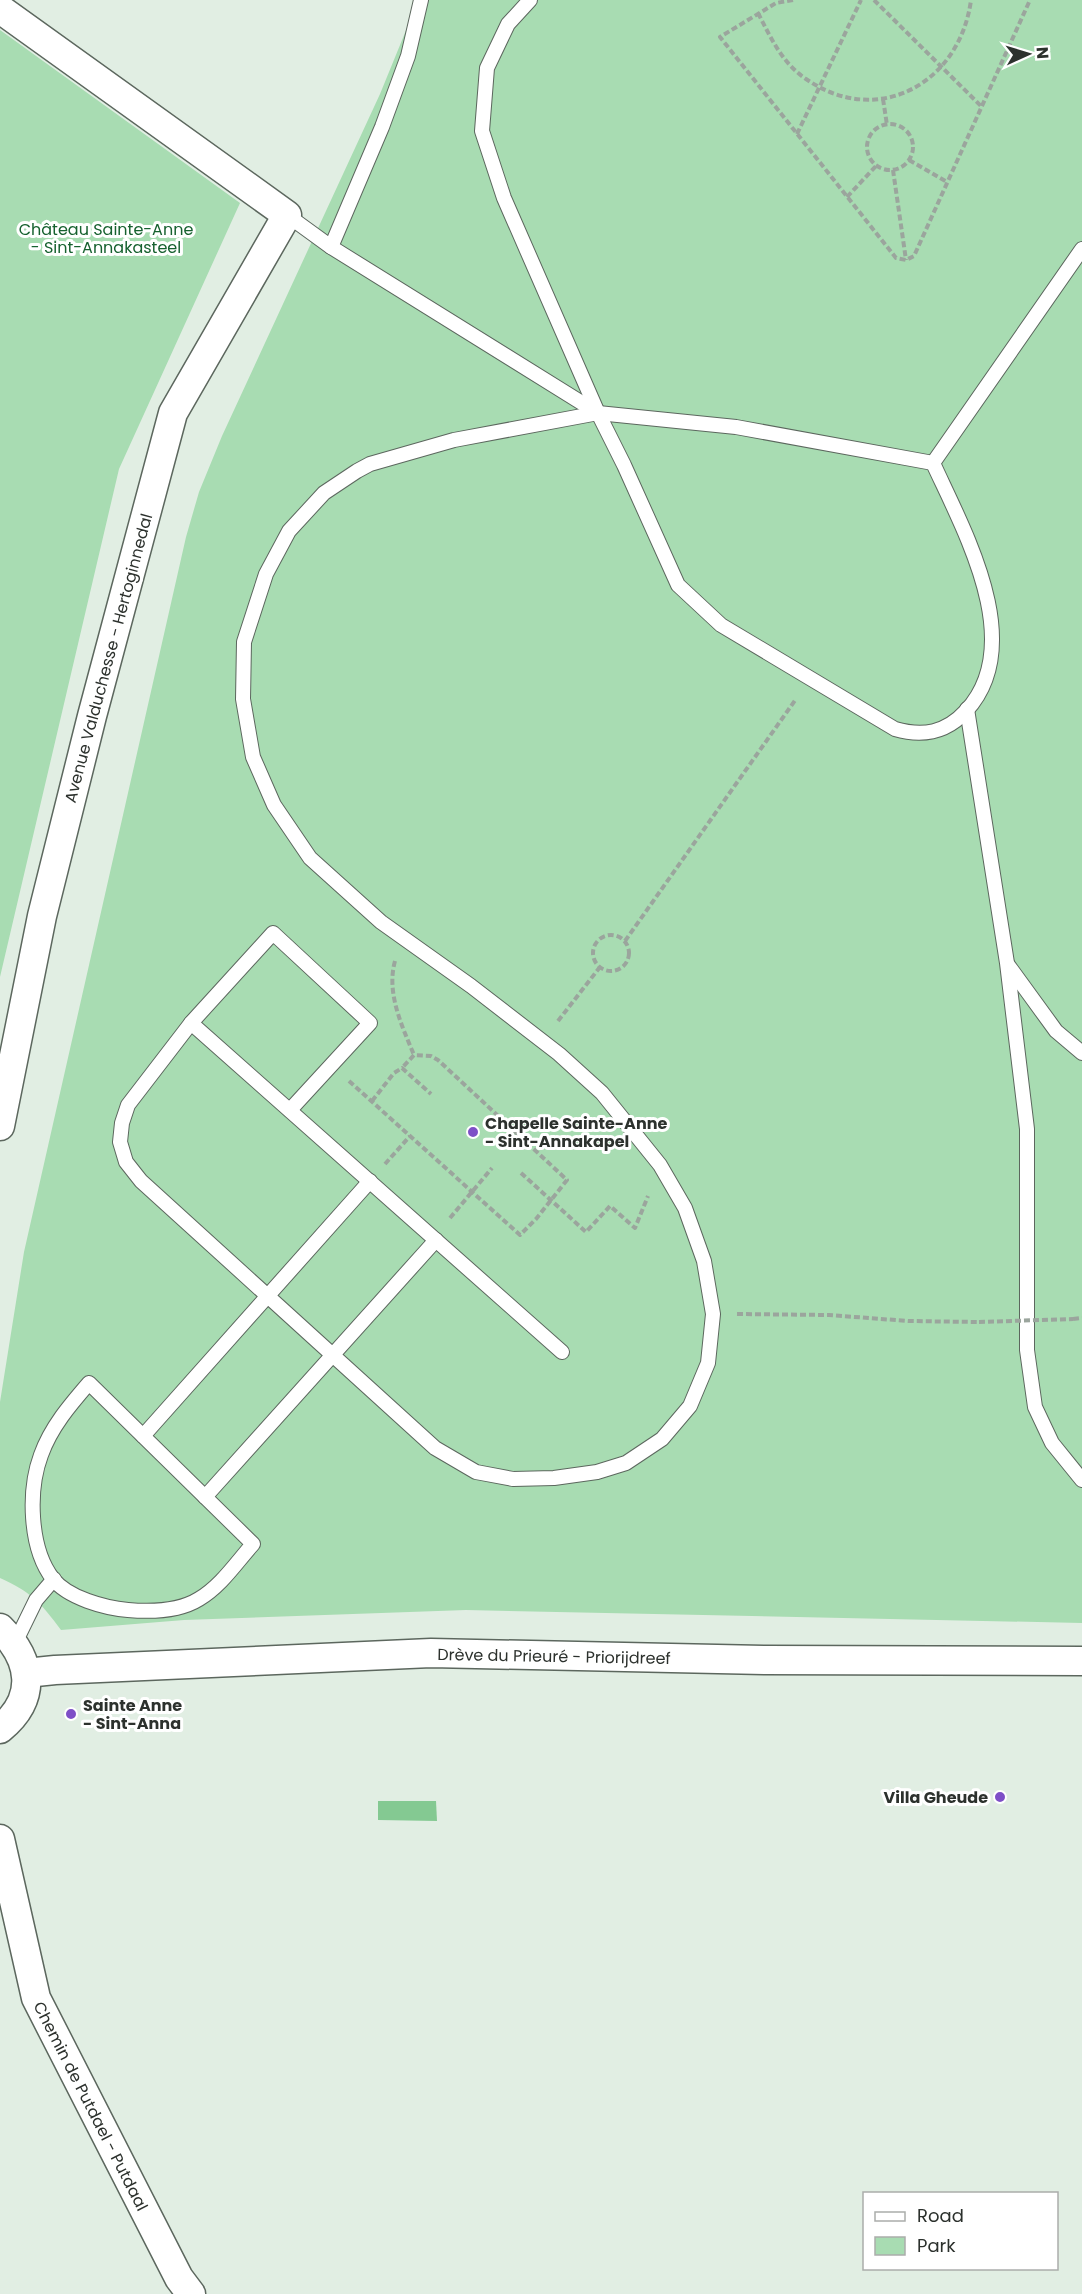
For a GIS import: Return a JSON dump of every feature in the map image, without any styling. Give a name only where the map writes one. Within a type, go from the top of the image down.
[{"type":"street","points":[[0,9],[286,215]]},
{"type":"street","name":"Avenue Valduchesse - Hertoginnedal","points":[[0,1126],[45,905],[92,716],[173,413],[286,215]]},
{"type":"street","points":[[0,1729],[11,1720],[22,1703],[26,1684],[24,1662],[8,1635]]},
{"type":"street","name":"Drève du Prieuré - Priorijdreef","points":[[26,1673],[431,1653],[765,1660],[1082,1661]]},
{"type":"street","name":"Chemin de Putdael - Putdaal","points":[[0,1839],[36,1998],[178,2278],[191,2294]]},
{"type":"lane","points":[[331,247],[401,76],[421,0]]},
{"type":"lane","points":[[530,0],[508,24],[487,68],[483,130],[504,198],[597,413],[624,465],[678,585],[721,625],[895,729],[911,734],[936,733],[956,722],[977,699],[988,675],[992,631],[977,558],[933,463]]},
{"type":"lane","points":[[286,215],[331,247],[597,413]]},
{"type":"lane","points":[[933,463],[1082,249]]},
{"type":"lane","points":[[290,1110],[370,1023],[273,933],[191,1023],[128,1105],[122,1123],[120,1142],[126,1162],[141,1181],[435,1448],[476,1472],[513,1479],[554,1478],[597,1472],[626,1463],[662,1439],[690,1406],[708,1362],[713,1314],[704,1262],[685,1208],[660,1166],[602,1092],[542,1041],[471,986],[381,922],[310,858],[274,805],[253,757],[243,699],[244,642],[266,574],[290,531],[324,493],[370,464],[454,440],[597,413],[736,427],[933,463]]},
{"type":"lane","points":[[968,710],[1007,963],[1027,1129],[1027,1350],[1035,1407],[1052,1443],[1082,1480]]},
{"type":"lane","points":[[1007,963],[1056,1031],[1081,1055]]},
{"type":"lane","points":[[191,1023],[562,1352]]},
{"type":"lane","points":[[143,1436],[370,1181]]},
{"type":"lane","points":[[206,1497],[436,1240]]},
{"type":"lane","points":[[89,1383],[206,1497],[253,1544],[216,1586],[198,1600],[180,1608],[149,1611],[124,1609],[98,1605],[75,1595],[54,1579],[43,1559],[35,1534],[34,1482],[40,1456],[65,1411],[89,1383]]},
{"type":"lane","points":[[8,1635],[54,1579]]},
{"type":"path","points":[[793,0],[776,3],[720,37],[896,258],[906,260],[914,256],[1030,0]]},
{"type":"path","points":[[797,134],[861,0]]},
{"type":"path","points":[[874,0],[982,107]]},
{"type":"path","points":[[758,13],[784,60],[806,79],[825,91],[854,99],[883,99],[916,88],[941,67],[960,42],[971,0]]},
{"type":"path","points":[[883,99],[887,125]]},
{"type":"path","points":[[887,125],[900,127],[911,138],[912,153],[909,160],[904,166],[893,170],[876,166],[867,153],[868,138],[878,127],[887,125]]},
{"type":"path","points":[[909,160],[947,182]]},
{"type":"path","points":[[847,197],[876,166]]},
{"type":"path","points":[[893,170],[906,260]]},
{"type":"path","points":[[625,941],[793,704]]},
{"type":"path","points":[[605,935],[618,935],[625,941],[629,956],[624,966],[614,971],[600,968],[593,954],[596,943],[605,935]]},
{"type":"path","points":[[402,937],[392,974],[395,1003],[414,1055]]},
{"type":"path","points":[[542,1041],[600,968]]},
{"type":"path","points":[[372,1101],[394,1073],[414,1055]]},
{"type":"path","points":[[332,1065],[520,1235],[567,1180],[447,1067],[431,1056],[414,1055]]},
{"type":"path","points":[[402,1068],[431,1094]]},
{"type":"path","points":[[370,1181],[410,1136]]},
{"type":"path","points":[[436,1240],[453,1220],[449,1217],[492,1168]]},
{"type":"path","points":[[521,1173],[586,1232],[610,1206],[635,1228],[641,1213]]},
{"type":"path","points":[[713,1314],[829,1315],[908,1321],[979,1322],[1082,1318]]},
{"type":"green space","points":[[414,0],[1082,0],[1082,1623],[466,1610],[184,1620],[61,1630],[35,1599],[0,1578],[0,1402],[24,1252],[186,537],[199,492],[222,436],[380,94],[409,23]]},
{"type":"green space","name":"Château Sainte-Anne - Sint-Annakasteel","points":[[0,30],[240,203],[119,469],[0,977]]},
{"type":"shaded area","points":[[378,1801],[436,1801],[437,1821],[378,1820]]},
{"type":"place","name":"Chapelle Sainte-Anne - Sint-Annakapel","points":[[473,1132]]},
{"type":"place","name":"Sainte Anne - Sint-Anna","points":[[71,1714]]},
{"type":"place","name":"Villa Gheude","points":[[1000,1797]]}]
